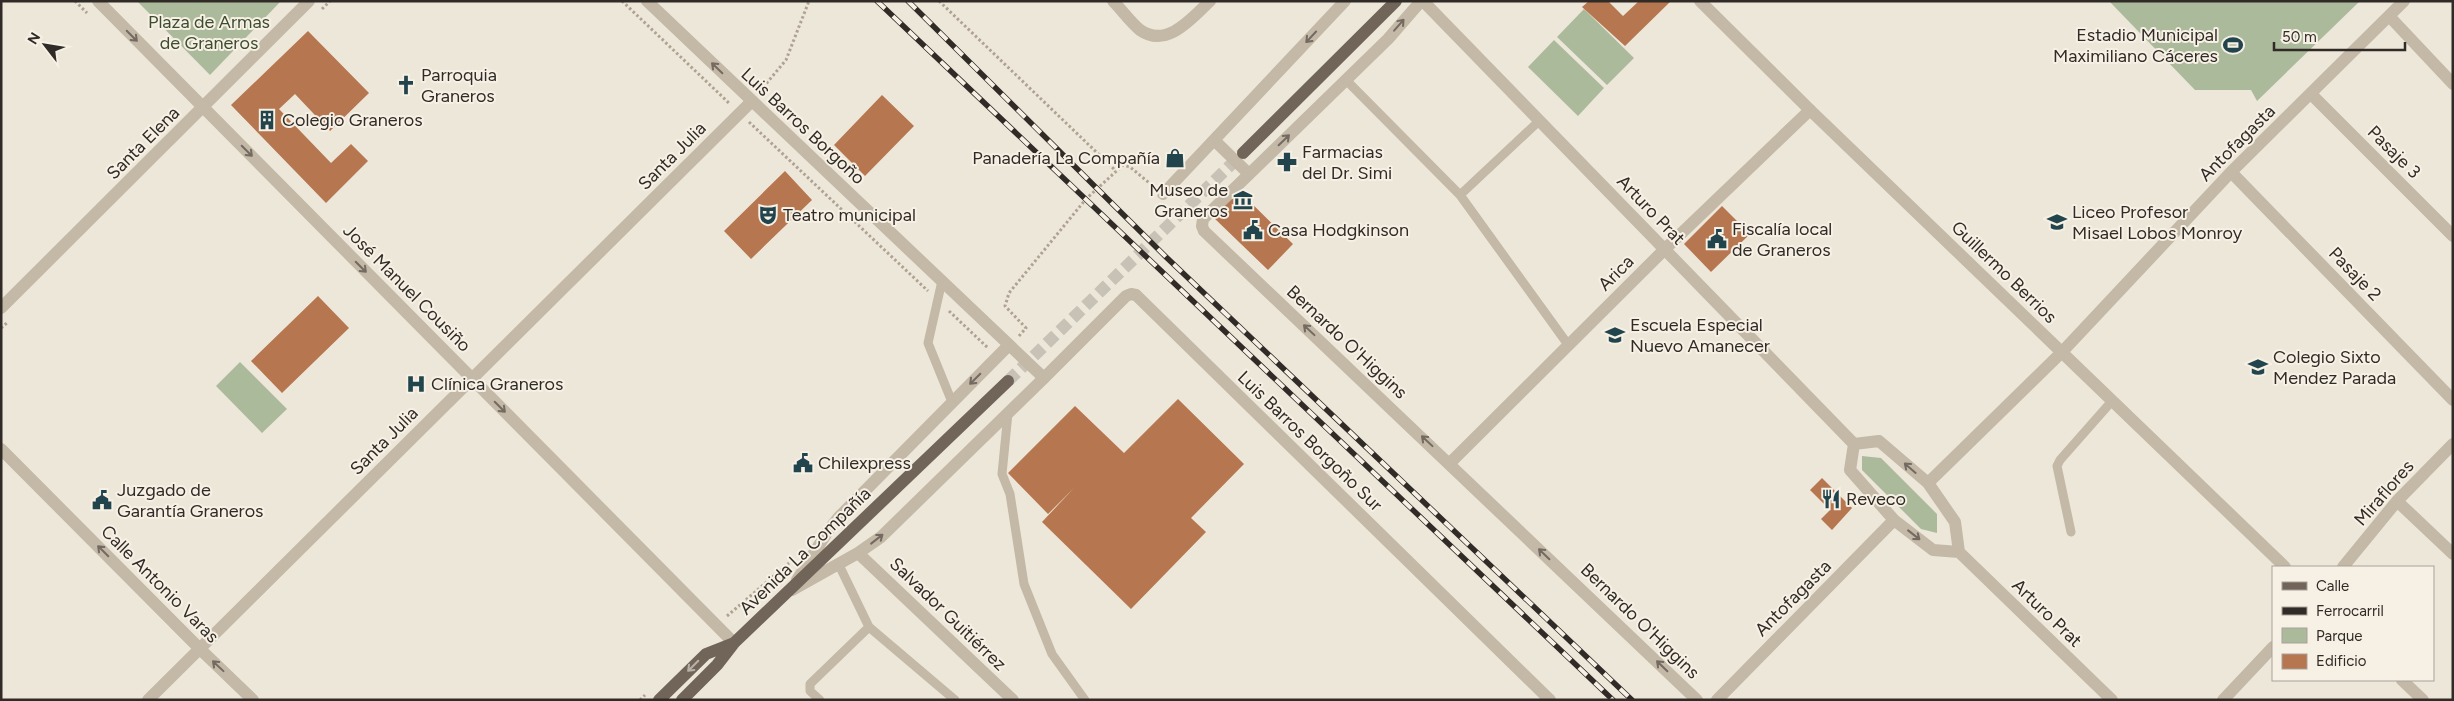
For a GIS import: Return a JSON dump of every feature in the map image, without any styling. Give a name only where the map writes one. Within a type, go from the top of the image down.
[{"type":"main road","points":[[1243,152],[1396,1]]},
{"type":"main road","name":"Avenida La Compañía","points":[[682,700],[718,665],[734,643],[1008,381]]},
{"type":"main road","name":"Avenida La Compañía","points":[[659,700],[706,654],[734,643]]},
{"type":"street","name":"José Manuel Cousiño","points":[[98,1],[734,643]]},
{"type":"street","name":"Santa Elena","points":[[1,308],[204,108],[309,1]]},
{"type":"street","name":"Luis Barros Borgoño","points":[[647,1],[1044,378]]},
{"type":"street","points":[[1113,1],[1140,30],[1157,36],[1173,32],[1185,25],[1210,1]]},
{"type":"street","points":[[1163,194],[1345,1]]},
{"type":"street","name":"Bernardo O'Higgins","points":[[1422,1],[1388,39],[1203,219],[1202,226],[1204,231],[1697,700]]},
{"type":"street","name":"Arturo Prat","points":[[1422,1],[1854,444]]},
{"type":"street","name":"Guillermo Berrios","points":[[1700,1],[1810,110],[2284,566]]},
{"type":"street","name":"Antofagasta","points":[[1928,483],[2062,352],[2232,172],[2404,1]]},
{"type":"street","points":[[2389,16],[2453,84]]},
{"type":"street","name":"Pasaje 3","points":[[2311,94],[2453,236]]},
{"type":"street","name":"Santa Julia","points":[[148,700],[752,101]]},
{"type":"street","name":"Arica","points":[[1450,463],[1665,249],[1810,110]]},
{"type":"street","points":[[1214,140],[1249,174]]},
{"type":"street","name":"Pasaje 2","points":[[2232,172],[2453,400]]},
{"type":"street","name":"Luis Barros Borgoño Sur","points":[[1044,378],[1126,296],[1131,294],[1136,296],[1550,700]]},
{"type":"street","points":[[790,591],[839,517],[1009,345]]},
{"type":"street","points":[[790,591],[839,565],[881,537],[1044,378]]},
{"type":"street","points":[[1879,441],[1928,483],[1955,522],[1959,552],[1933,550],[1894,520],[1850,470],[1854,444],[1879,441]]},
{"type":"street","name":"Miraflores","points":[[2344,566],[2397,500],[2453,444]]},
{"type":"street","name":"Calle Antonio Varas","points":[[1,449],[253,700]]},
{"type":"street","points":[[2397,500],[2453,554]]},
{"type":"street","name":"Antofagasta","points":[[1717,700],[1894,520]]},
{"type":"street","name":"Arturo Prat","points":[[1959,552],[2112,700]]},
{"type":"street","name":"Salvador Guitiérrez","points":[[858,553],[1013,700]]},
{"type":"street","points":[[2223,700],[2272,648]]},
{"type":"street","points":[[2403,681],[2423,700]]},
{"type":"lane","points":[[1346,80],[1460,195],[1569,346]]},
{"type":"lane","points":[[1460,195],[1539,121]]},
{"type":"lane","points":[[942,281],[928,343],[952,402]]},
{"type":"lane","points":[[2071,532],[2057,466],[2060,460],[2112,401]]},
{"type":"lane","points":[[1008,413],[1002,474],[1010,494],[1024,584],[1052,654],[1085,700]]},
{"type":"lane","points":[[839,565],[869,627],[955,700]]},
{"type":"lane","points":[[820,700],[810,691],[810,684],[869,627]]},
{"type":"path","points":[[622,1],[997,357]]},
{"type":"path","points":[[752,101],[786,60],[809,1]]},
{"type":"path","points":[[939,1],[1115,170]]},
{"type":"path","points":[[1009,345],[1026,328],[1005,306],[1009,293],[1086,199],[1115,170],[1123,165],[1130,167],[1163,194]]},
{"type":"green space","name":"Plaza de Armas de Graneros","points":[[137,1],[281,1],[210,75]]},
{"type":"green space","name":"Estadio Municipal Maximiliano Cáceres","points":[[2109,1],[2360,1],[2257,101],[2251,90],[2195,90]]},
{"type":"green space","points":[[1584,9],[1634,58],[1607,85],[1557,37]]},
{"type":"green space","points":[[1554,40],[1604,88],[1578,116],[1528,67]]},
{"type":"green space","points":[[240,362],[287,409],[262,433],[216,386]]},
{"type":"green space","points":[[1862,456],[1881,458],[1937,514],[1937,533],[1921,529],[1862,470]]},
{"type":"building","points":[[1589,1],[1608,1],[1623,16],[1639,1],[1671,1],[1625,46],[1582,7]]},
{"type":"building","name":"Colegio Graneros","points":[[308,31],[369,93],[330,131],[295,94],[279,109],[331,163],[351,144],[368,161],[326,203],[231,105]]},
{"type":"building","points":[[882,95],[914,126],[865,176],[834,145]]},
{"type":"building","name":"Teatro municipal","points":[[785,171],[812,200],[751,259],[724,231]]},
{"type":"building","name":"Casa Hodgkinson","points":[[1238,190],[1293,244],[1268,270],[1212,216]]},
{"type":"building","name":"Fiscalía local de Graneros","points":[[1722,206],[1750,234],[1711,272],[1684,244]]},
{"type":"building","points":[[318,296],[349,328],[282,393],[251,361]]},
{"type":"building","points":[[1178,399],[1244,464],[1191,518],[1206,532],[1131,609],[1042,522],[1074,488],[1048,514],[1008,473],[1075,406],[1124,453]]},
{"type":"building","name":"Reveco","points":[[1822,478],[1852,508],[1832,530],[1821,519],[1830,510],[1810,490]]},
{"type":"tunnel","points":[[1008,381],[1243,153]]},
{"type":"railway","points":[[877,1],[1613,700]]},
{"type":"railway","points":[[908,1],[1166,257],[1632,700]]},
{"type":"place","name":"Estadio Municipal Maximiliano Cáceres","points":[[2233,45]]},
{"type":"place","name":"Parroquia Graneros","points":[[406,85]]},
{"type":"place","name":"Colegio Graneros","points":[[267,120]]},
{"type":"place","name":"Panadería La Compañía","points":[[1175,158]]},
{"type":"place","name":"Farmacias del Dr. Simi","points":[[1287,162]]},
{"type":"place","name":"Museo de Graneros","points":[[1243,200]]},
{"type":"place","name":"Teatro municipal","points":[[768,215]]},
{"type":"place","name":"Liceo Profesor Misael Lobos Monroy","points":[[2057,222]]},
{"type":"place","name":"Casa Hodgkinson","points":[[1253,230]]},
{"type":"place","name":"Fiscalía local de Graneros","points":[[1717,239]]},
{"type":"place","name":"Escuela Especial Nuevo Amanecer","points":[[1615,335]]},
{"type":"place","name":"Colegio Sixto Mendez Parada","points":[[2258,367]]},
{"type":"place","name":"Clínica Graneros","points":[[416,384]]},
{"type":"place","name":"Chilexpress","points":[[803,463]]},
{"type":"place","name":"Reveco","points":[[1831,499]]},
{"type":"place","name":"Juzgado de Garantía Graneros","points":[[102,500]]}]
